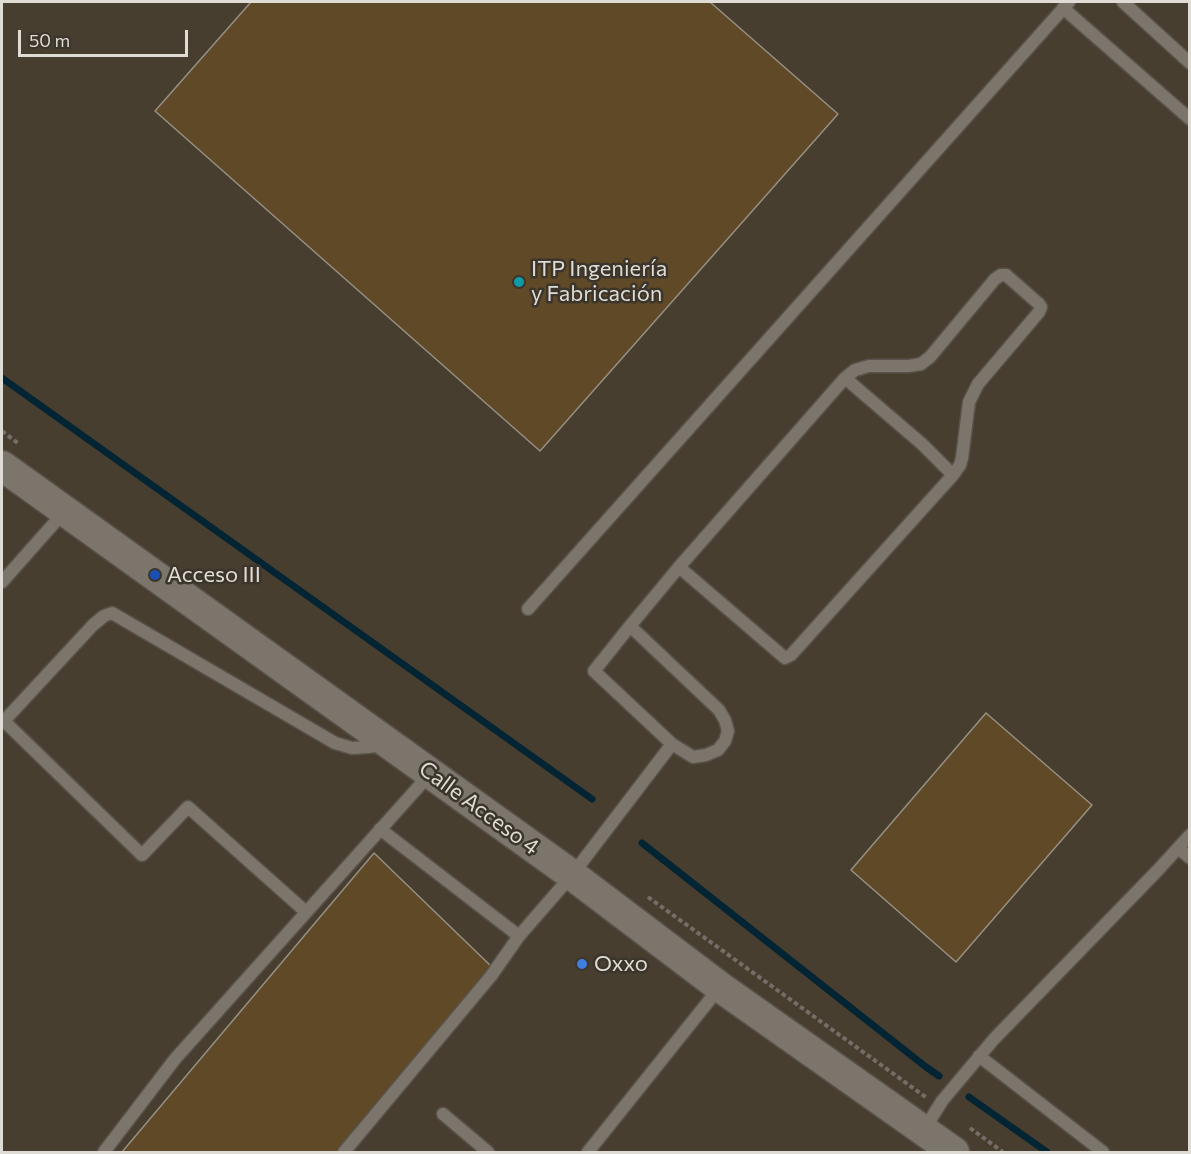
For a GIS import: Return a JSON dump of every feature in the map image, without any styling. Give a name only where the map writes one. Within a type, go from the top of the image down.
[{"type":"street","name":"Calle Acceso 4","points":[[2,466],[572,875],[720,987],[954,1152]]},
{"type":"lane","points":[[1124,2],[1190,63]]},
{"type":"lane","points":[[528,609],[1066,5],[1190,119]]},
{"type":"lane","points":[[630,626],[719,710],[728,731],[725,741],[718,750],[693,757],[672,744],[594,671],[630,626],[680,567],[845,378],[855,370],[869,366],[909,366],[921,363],[930,357],[995,279],[1001,275],[1006,275],[1039,304],[1041,307],[1039,312],[978,384],[969,402],[962,458],[953,475],[791,655],[784,658],[680,567]]},
{"type":"lane","points":[[845,378],[922,444],[953,475]]},
{"type":"lane","points":[[2,582],[65,511]]},
{"type":"lane","points":[[306,912],[188,807],[142,855],[4,721],[93,624],[112,613],[335,743],[352,748],[389,743]]},
{"type":"lane","points":[[344,1152],[491,976],[519,936],[572,875],[672,744]]},
{"type":"lane","points":[[104,1152],[175,1059],[430,773]]},
{"type":"lane","points":[[380,829],[519,936]]},
{"type":"lane","points":[[923,1131],[942,1101],[994,1039],[1190,835]]},
{"type":"lane","points":[[1178,848],[1190,858]]},
{"type":"lane","points":[[588,1152],[720,987]]},
{"type":"lane","points":[[979,1056],[1103,1152]]},
{"type":"lane","points":[[443,1114],[488,1152]]},
{"type":"shaded area","points":[[2,2],[1189,2],[1189,1152],[2,1152]]},
{"type":"building","name":"ITP Ingeniería y Fabricación","points":[[251,2],[710,2],[838,114],[540,451],[155,111]]},
{"type":"building","points":[[986,713],[1092,805],[956,962],[851,870]]},
{"type":"building","points":[[374,853],[493,968],[341,1152],[122,1152]]},
{"type":"waterway","points":[[2,378],[592,799]]},
{"type":"waterway","points":[[642,843],[939,1076]]},
{"type":"waterway","points":[[969,1097],[1047,1152]]},
{"type":"place","name":"ITP Ingeniería y Fabricación","points":[[519,282]]},
{"type":"place","name":"Acceso III","points":[[155,575]]},
{"type":"place","name":"Oxxo","points":[[582,964]]}]
